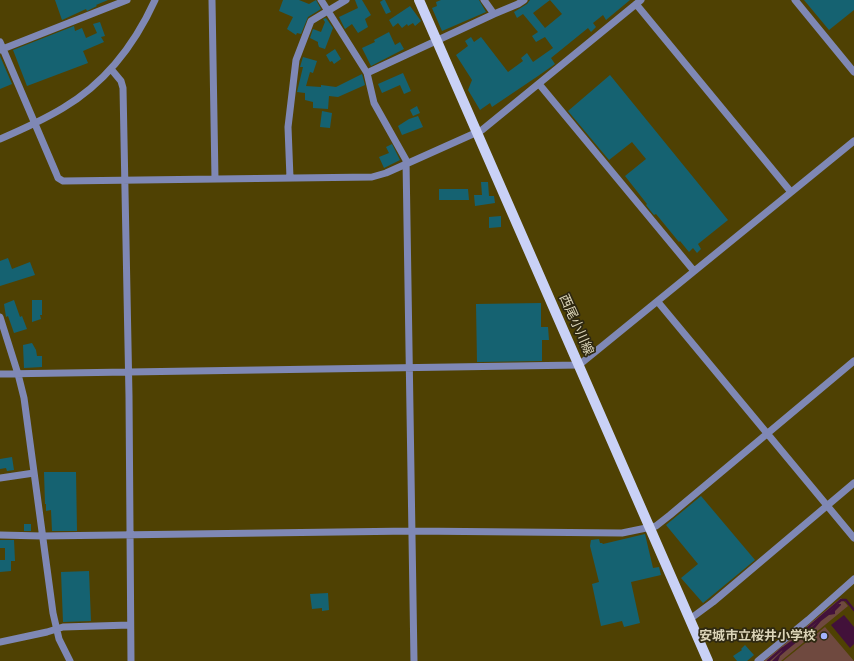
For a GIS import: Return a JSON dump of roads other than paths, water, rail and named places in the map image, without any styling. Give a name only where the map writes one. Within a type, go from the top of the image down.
[{"type":"main road","name":"西尾小川線","points":[[419,0],[708,661]]},
{"type":"street","points":[[127,0],[1,47],[58,178],[63,181],[378,176],[477,132],[539,84],[639,2],[791,192]]},
{"type":"street","points":[[0,139],[34,124],[73,102],[93,86],[111,69],[137,35],[155,0]]},
{"type":"street","points":[[212,0],[215,179]]},
{"type":"street","points":[[320,0],[368,73],[374,103],[406,160],[414,661]]},
{"type":"street","points":[[290,178],[288,127],[296,60],[312,20],[346,0]]},
{"type":"street","points":[[484,0],[494,14]]},
{"type":"street","points":[[368,73],[524,0]]},
{"type":"street","points":[[795,0],[854,72]]},
{"type":"street","points":[[111,69],[121,81],[123,88],[131,661]]},
{"type":"street","points":[[539,84],[694,271]]},
{"type":"street","points":[[0,374],[579,365],[854,141]]},
{"type":"street","points":[[658,302],[854,538]]},
{"type":"street","points":[[0,317],[24,398],[51,601],[59,639],[70,661]]},
{"type":"street","points":[[0,535],[42,536],[412,531],[622,533],[650,528],[656,526],[670,515],[854,361]]},
{"type":"street","points":[[0,478],[34,473]]},
{"type":"street","points":[[690,619],[713,602],[854,483]]},
{"type":"street","points":[[758,661],[808,620],[854,579]]},
{"type":"street","points":[[0,642],[47,632],[56,628],[130,625]]},
{"type":"waterway","points":[[795,639],[841,600],[846,600],[854,610]]},
{"type":"waterway","points":[[768,661],[783,648]]},
{"type":"place","name":"安城市立桜井小学校","points":[[824,636]]}]
